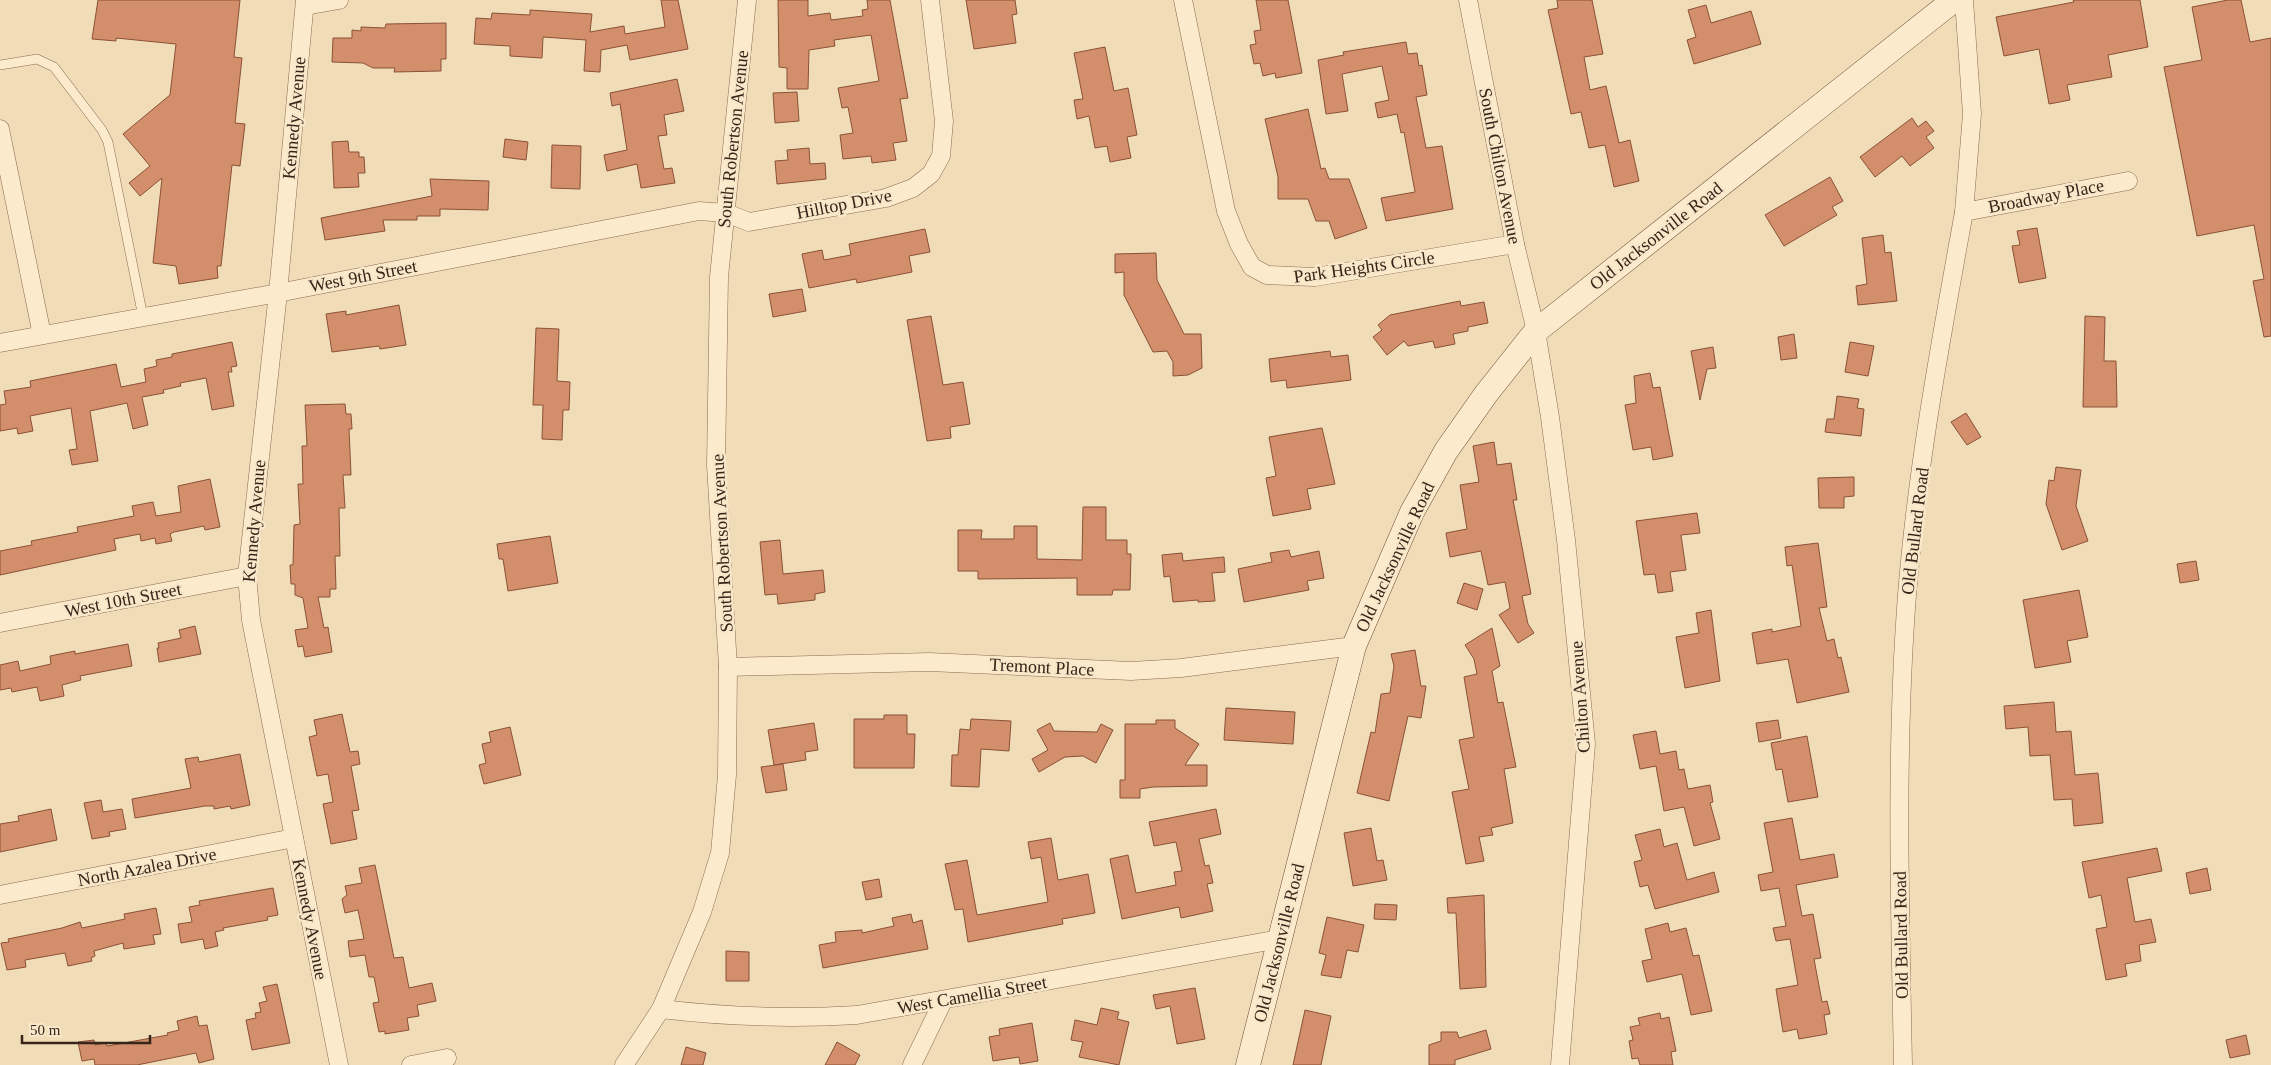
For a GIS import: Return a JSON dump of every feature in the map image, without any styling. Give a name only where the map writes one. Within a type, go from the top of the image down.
[{"type":"main road","name":"Old Jacksonville Road","points":[[1248,1065],[1354,646],[1412,512],[1446,451],[1486,394],[1536,332],[1954,0]]},
{"type":"street","points":[[305,3],[339,0]]},
{"type":"street","name":"South Robertson Avenue","points":[[624,1065],[661,1009],[702,912],[720,853],[727,775],[728,667],[716,465],[719,277],[747,0]]},
{"type":"street","name":"Hilltop Drive","points":[[726,213],[749,222],[886,198],[913,188],[931,174],[941,156],[944,120],[930,0]]},
{"type":"street","name":"Park Heights Circle","points":[[1183,0],[1226,211],[1239,244],[1252,266],[1267,275],[1315,277],[1515,244]]},
{"type":"street","name":"South Chilton Avenue","points":[[1468,0],[1515,244],[1536,332]]},
{"type":"street","name":"Old Bullard Road","points":[[1903,1065],[1900,892],[1901,749],[1907,596],[1919,486],[1964,212],[1972,114],[1964,0]]},
{"type":"street","name":"Kennedy Avenue","points":[[305,3],[278,293],[247,576],[251,620],[339,1065]]},
{"type":"street","points":[[0,129],[42,335]]},
{"type":"street","name":"Broadway Place","points":[[1964,212],[2128,181]]},
{"type":"street","name":"West 9th Street","points":[[0,343],[278,293],[690,213],[726,213]]},
{"type":"street","name":"Chilton Avenue","points":[[1536,332],[1550,417],[1565,530],[1586,744],[1560,1065]]},
{"type":"street","name":"West 10th Street","points":[[0,623],[247,576]]},
{"type":"street","name":"Tremont Place","points":[[728,667],[929,662],[1131,671],[1181,668],[1354,646]]},
{"type":"street","name":"North Azalea Drive","points":[[0,895],[294,838]]},
{"type":"street","name":"West Camellia Street","points":[[661,1009],[726,1016],[799,1019],[857,1015],[944,1001],[1280,939]]},
{"type":"street","points":[[912,1065],[944,1001]]},
{"type":"street","points":[[411,1065],[447,1058]]},
{"type":"lane","points":[[0,65],[36,59],[54,67],[102,130],[108,142],[143,317]]},
{"type":"building","points":[[98,0],[240,0],[234,57],[242,58],[235,123],[245,124],[240,166],[232,165],[221,266],[217,266],[218,278],[179,284],[176,266],[153,263],[162,178],[140,196],[129,183],[150,166],[123,134],[170,95],[176,44],[116,38],[116,41],[92,39]]},
{"type":"building","points":[[661,0],[678,0],[688,49],[630,60],[627,45],[601,50],[600,72],[584,71],[586,40],[543,37],[542,58],[510,56],[510,46],[474,44],[476,18],[491,19],[492,13],[530,15],[530,10],[592,14],[590,32],[624,26],[625,34],[665,27]]},
{"type":"building","points":[[778,0],[808,0],[808,16],[830,13],[831,20],[863,16],[862,10],[868,9],[867,0],[890,0],[908,98],[900,99],[907,141],[893,143],[896,160],[872,163],[871,156],[843,159],[840,135],[853,133],[848,107],[842,108],[838,88],[879,81],[871,35],[834,40],[835,46],[809,50],[808,89],[787,89],[787,68],[779,67]]},
{"type":"building","points":[[966,0],[1015,0],[1017,14],[1012,15],[1016,43],[974,49]]},
{"type":"building","points":[[1256,0],[1288,0],[1302,73],[1276,78],[1275,73],[1263,76],[1260,63],[1254,64],[1250,45],[1256,44],[1254,31],[1261,30]]},
{"type":"building","points":[[1557,0],[1592,0],[1603,54],[1584,57],[1590,90],[1606,86],[1619,143],[1630,140],[1639,181],[1614,187],[1605,145],[1589,148],[1581,112],[1571,114],[1548,10],[1558,8]]},
{"type":"building","points":[[2073,0],[2140,0],[2148,47],[2108,55],[2112,77],[2067,85],[2070,100],[2049,104],[2039,49],[2004,56],[1996,17],[2074,2]]},
{"type":"building","points":[[2228,0],[2241,0],[2250,42],[2271,38],[2271,336],[2264,337],[2253,281],[2264,279],[2254,225],[2197,236],[2164,67],[2202,60],[2192,7]]},
{"type":"building","points":[[1706,5],[1711,23],[1751,11],[1761,44],[1694,64],[1687,40],[1696,37],[1688,10]]},
{"type":"building","points":[[446,23],[446,59],[441,59],[441,71],[394,72],[395,68],[373,68],[363,63],[332,62],[333,38],[352,38],[352,30],[361,31],[361,27],[385,28],[386,24]]},
{"type":"building","points":[[1406,42],[1408,54],[1417,53],[1419,66],[1422,65],[1427,95],[1416,97],[1426,148],[1442,146],[1453,209],[1386,221],[1381,198],[1415,192],[1404,132],[1401,133],[1397,114],[1378,118],[1375,103],[1389,100],[1382,66],[1342,74],[1348,111],[1326,114],[1318,60],[1344,55],[1343,52]]},
{"type":"building","points":[[1105,47],[1114,91],[1128,88],[1137,135],[1127,137],[1131,158],[1110,162],[1107,146],[1095,148],[1089,116],[1077,119],[1074,100],[1083,99],[1074,53]]},
{"type":"building","points":[[677,79],[684,111],[664,115],[667,135],[658,136],[664,169],[672,168],[675,183],[641,188],[637,164],[607,171],[604,155],[627,150],[620,104],[612,106],[610,93]]},
{"type":"building","points":[[797,92],[799,121],[775,123],[773,93]]},
{"type":"building","points":[[1308,109],[1321,169],[1325,168],[1329,179],[1349,179],[1367,228],[1335,239],[1329,221],[1316,221],[1308,199],[1278,199],[1278,177],[1265,119]]},
{"type":"building","points":[[1912,118],[1918,127],[1926,121],[1934,131],[1926,137],[1934,148],[1910,166],[1902,156],[1875,177],[1860,157]]},
{"type":"building","points":[[505,139],[528,142],[526,160],[503,157]]},
{"type":"building","points":[[348,141],[349,152],[359,152],[359,157],[364,157],[365,173],[358,173],[359,187],[334,188],[332,142]]},
{"type":"building","points":[[552,145],[581,146],[580,189],[551,188]]},
{"type":"building","points":[[809,148],[810,164],[825,163],[826,179],[777,184],[775,161],[788,160],[787,150]]},
{"type":"building","points":[[1830,177],[1843,201],[1832,207],[1837,215],[1784,246],[1765,215]]},
{"type":"building","points":[[430,179],[489,181],[488,210],[440,209],[440,216],[417,216],[417,220],[383,220],[385,231],[325,240],[321,218],[432,196]]},
{"type":"building","points":[[2037,228],[2046,278],[2019,283],[2012,246],[2020,245],[2017,231]]},
{"type":"building","points":[[925,229],[930,252],[909,256],[912,272],[857,283],[856,279],[809,288],[802,254],[822,250],[824,260],[851,255],[849,244]]},
{"type":"building","points":[[1883,235],[1885,253],[1891,252],[1897,301],[1858,305],[1856,286],[1867,284],[1862,238]]},
{"type":"building","points":[[1156,253],[1157,280],[1184,334],[1201,334],[1202,368],[1188,375],[1173,376],[1173,362],[1167,351],[1153,352],[1124,295],[1124,272],[1115,273],[1115,254]]},
{"type":"building","points":[[802,289],[806,311],[773,317],[769,294]]},
{"type":"building","points":[[1460,301],[1461,306],[1484,302],[1488,323],[1468,327],[1468,331],[1453,334],[1455,344],[1435,348],[1433,341],[1408,346],[1404,341],[1387,355],[1373,337],[1382,330],[1378,325],[1390,315]]},
{"type":"building","points":[[399,305],[406,345],[380,349],[379,346],[332,352],[326,314],[346,311],[346,315]]},
{"type":"building","points":[[931,316],[943,385],[963,382],[970,424],[950,427],[951,438],[927,441],[907,320]]},
{"type":"building","points":[[2085,316],[2105,317],[2104,361],[2116,361],[2117,407],[2083,407]]},
{"type":"building","points":[[536,328],[559,329],[557,381],[570,382],[569,410],[563,410],[562,440],[542,439],[543,405],[533,405]]},
{"type":"building","points":[[1794,334],[1797,358],[1781,360],[1778,337]]},
{"type":"building","points":[[232,342],[237,366],[231,367],[232,372],[228,372],[234,406],[212,410],[206,378],[180,383],[181,386],[163,390],[164,393],[142,397],[148,425],[133,429],[127,403],[90,411],[98,461],[72,465],[69,450],[77,449],[71,408],[30,416],[33,431],[18,434],[17,428],[0,431],[0,405],[6,404],[4,391],[31,387],[30,381],[116,364],[121,387],[146,382],[144,369],[157,366],[156,360],[172,357],[172,354]]},
{"type":"building","points":[[1850,342],[1874,346],[1868,376],[1845,372]]},
{"type":"building","points":[[1713,347],[1716,368],[1707,369],[1700,400],[1691,351]]},
{"type":"building","points":[[1330,351],[1331,357],[1348,355],[1351,380],[1287,388],[1286,380],[1271,382],[1269,359]]},
{"type":"building","points":[[1650,373],[1653,388],[1660,387],[1673,456],[1653,460],[1651,447],[1633,450],[1625,405],[1636,403],[1634,376]]},
{"type":"building","points":[[1837,396],[1859,399],[1857,408],[1864,409],[1861,436],[1825,432],[1827,419],[1834,419]]},
{"type":"building","points":[[345,404],[346,414],[351,414],[352,429],[349,429],[351,475],[343,475],[345,508],[339,508],[340,556],[335,556],[336,589],[330,589],[330,597],[318,597],[324,628],[328,627],[332,652],[305,657],[303,646],[298,647],[295,630],[308,628],[303,598],[295,595],[295,584],[291,584],[290,565],[293,565],[294,525],[300,524],[298,484],[303,484],[302,446],[307,446],[305,405]]},
{"type":"building","points":[[1966,413],[1981,437],[1967,445],[1951,422]]},
{"type":"building","points":[[1322,428],[1335,484],[1307,489],[1311,509],[1273,516],[1266,478],[1276,476],[1269,437]]},
{"type":"building","points":[[1494,442],[1497,465],[1511,463],[1517,500],[1513,500],[1531,594],[1522,596],[1528,624],[1534,633],[1518,643],[1499,615],[1510,608],[1505,582],[1488,585],[1481,551],[1450,557],[1446,533],[1467,529],[1460,485],[1479,482],[1473,446]]},
{"type":"building","points":[[2056,467],[2081,470],[2076,506],[2088,541],[2062,550],[2046,504],[2049,480],[2054,481]]},
{"type":"building","points":[[1854,477],[1854,496],[1844,497],[1844,508],[1819,508],[1818,478]]},
{"type":"building","points":[[210,479],[220,527],[205,530],[204,526],[174,532],[170,534],[172,541],[156,544],[155,538],[141,541],[140,534],[114,539],[116,550],[0,575],[0,551],[32,545],[31,541],[78,532],[77,527],[134,516],[132,506],[153,502],[156,516],[181,512],[178,486]]},
{"type":"building","points":[[1083,507],[1106,507],[1106,540],[1127,540],[1127,554],[1131,554],[1130,590],[1113,590],[1112,595],[1077,595],[1077,578],[978,579],[978,571],[958,571],[958,530],[982,530],[981,539],[1014,539],[1014,526],[1037,526],[1037,559],[1082,560]]},
{"type":"building","points":[[1697,513],[1700,533],[1681,535],[1686,570],[1670,572],[1673,591],[1658,593],[1655,574],[1644,575],[1636,521]]},
{"type":"building","points":[[550,536],[558,583],[508,591],[503,559],[499,559],[497,544]]},
{"type":"building","points":[[780,540],[783,574],[823,570],[825,592],[815,594],[815,600],[778,604],[777,594],[765,595],[760,542]]},
{"type":"building","points":[[1818,543],[1827,607],[1819,608],[1827,641],[1834,639],[1838,658],[1841,657],[1849,692],[1797,703],[1788,659],[1757,664],[1752,633],[1772,629],[1772,632],[1801,626],[1792,565],[1787,566],[1785,547]]},
{"type":"building","points":[[1289,550],[1291,557],[1319,551],[1324,578],[1307,581],[1309,590],[1244,602],[1238,569],[1272,562],[1270,553]]},
{"type":"building","points":[[1182,553],[1183,561],[1224,557],[1225,572],[1212,573],[1215,601],[1173,602],[1170,576],[1164,577],[1162,555]]},
{"type":"building","points":[[2196,561],[2199,580],[2180,583],[2177,564]]},
{"type":"building","points":[[1464,583],[1483,589],[1477,610],[1457,603]]},
{"type":"building","points":[[2079,590],[2088,637],[2067,641],[2071,662],[2035,668],[2023,600]]},
{"type":"building","points":[[1711,610],[1720,681],[1685,688],[1676,637],[1699,633],[1696,613]]},
{"type":"building","points":[[195,626],[201,654],[159,662],[158,643],[181,638],[179,630]]},
{"type":"building","points":[[1492,628],[1500,666],[1492,671],[1498,703],[1503,702],[1516,767],[1504,769],[1513,823],[1491,828],[1493,835],[1479,837],[1484,861],[1466,864],[1452,792],[1469,789],[1459,740],[1474,737],[1464,677],[1477,674],[1474,659],[1465,645]]},
{"type":"building","points":[[128,644],[132,666],[80,676],[81,680],[62,685],[64,696],[40,701],[37,687],[12,692],[11,688],[0,690],[0,665],[18,661],[20,671],[51,664],[50,656],[75,651],[75,654]]},
{"type":"building","points":[[1415,650],[1421,686],[1426,686],[1421,718],[1408,716],[1389,801],[1357,793],[1371,732],[1375,733],[1381,694],[1390,693],[1394,666],[1391,654]]},
{"type":"building","points":[[2054,702],[2056,732],[2071,731],[2075,775],[2098,773],[2103,823],[2074,826],[2072,799],[2054,800],[2050,755],[2030,756],[2028,727],[2006,729],[2004,706]]},
{"type":"building","points":[[1226,708],[1295,712],[1293,744],[1224,740]]},
{"type":"building","points":[[342,714],[350,752],[358,751],[360,764],[351,766],[359,810],[352,811],[357,839],[331,844],[323,804],[333,802],[328,774],[317,776],[309,737],[317,735],[314,720]]},
{"type":"building","points":[[884,715],[907,715],[907,734],[915,734],[914,768],[854,768],[854,719],[884,719]]},
{"type":"building","points":[[971,719],[1011,721],[1009,751],[981,749],[979,787],[951,786],[952,755],[958,755],[960,729],[970,730]]},
{"type":"building","points":[[1156,720],[1175,720],[1175,728],[1199,744],[1185,765],[1207,765],[1207,786],[1153,787],[1140,789],[1140,798],[1120,798],[1120,780],[1125,780],[1125,724],[1156,724]]},
{"type":"building","points":[[1778,720],[1781,738],[1759,742],[1756,723]]},
{"type":"building","points":[[814,723],[818,750],[805,752],[806,760],[774,765],[768,730]]},
{"type":"building","points":[[1050,723],[1054,731],[1097,732],[1101,724],[1113,730],[1096,763],[1083,756],[1065,757],[1039,772],[1032,759],[1048,750],[1037,730]]},
{"type":"building","points":[[510,727],[521,775],[484,784],[479,765],[486,763],[482,744],[491,742],[489,732]]},
{"type":"building","points":[[1656,731],[1660,754],[1676,751],[1679,770],[1684,769],[1688,789],[1710,785],[1713,802],[1710,803],[1720,839],[1694,846],[1684,807],[1664,811],[1656,766],[1640,769],[1633,735]]},
{"type":"building","points":[[1807,736],[1818,797],[1788,802],[1782,769],[1776,770],[1771,743]]},
{"type":"building","points":[[240,754],[250,805],[231,809],[230,806],[214,809],[214,806],[205,806],[135,818],[132,799],[191,788],[185,759],[198,757],[199,762]]},
{"type":"building","points":[[783,764],[787,790],[766,793],[761,767]]},
{"type":"building","points":[[101,800],[103,812],[122,809],[126,829],[109,832],[110,836],[92,839],[84,803]]},
{"type":"building","points":[[51,809],[57,840],[0,852],[0,824],[19,821],[18,816]]},
{"type":"building","points":[[1216,809],[1221,834],[1199,839],[1205,866],[1209,865],[1213,883],[1207,884],[1213,911],[1181,918],[1179,907],[1122,919],[1110,859],[1128,855],[1136,893],[1176,885],[1174,872],[1182,871],[1176,842],[1154,846],[1149,822]]},
{"type":"building","points":[[1792,818],[1800,860],[1834,854],[1838,877],[1796,885],[1802,916],[1813,914],[1821,958],[1814,959],[1822,1002],[1827,1001],[1830,1014],[1824,1015],[1827,1034],[1799,1039],[1797,1029],[1783,1032],[1776,989],[1798,985],[1790,939],[1776,941],[1773,928],[1786,926],[1779,888],[1761,891],[1758,875],[1773,872],[1764,823]]},
{"type":"building","points":[[1371,828],[1377,861],[1383,860],[1387,880],[1353,886],[1344,833]]},
{"type":"building","points":[[1660,829],[1664,847],[1677,843],[1687,880],[1714,872],[1719,892],[1655,909],[1648,885],[1640,887],[1634,862],[1642,860],[1635,835]]},
{"type":"building","points":[[1051,838],[1058,880],[1088,874],[1095,913],[1062,919],[1063,924],[968,942],[963,909],[955,910],[945,864],[967,860],[977,915],[1048,902],[1041,857],[1031,859],[1028,842]]},
{"type":"building","points":[[2157,848],[2162,871],[2127,878],[2135,922],[2151,919],[2156,942],[2139,945],[2141,961],[2125,964],[2127,976],[2106,980],[2096,929],[2107,927],[2101,895],[2089,898],[2082,862]]},
{"type":"building","points":[[375,865],[394,958],[403,957],[409,988],[432,983],[436,1001],[417,1005],[419,1016],[407,1018],[409,1030],[385,1034],[385,1031],[379,1032],[373,1003],[379,1002],[374,977],[369,977],[365,955],[350,957],[348,941],[364,939],[358,910],[345,913],[342,899],[347,895],[345,886],[362,883],[359,868]]},
{"type":"building","points":[[2207,868],[2211,890],[2190,894],[2186,873]]},
{"type":"building","points":[[879,879],[882,897],[866,900],[862,882]]},
{"type":"building","points":[[273,888],[278,915],[267,917],[268,920],[223,928],[224,930],[215,932],[218,946],[205,949],[203,939],[181,943],[178,924],[192,922],[189,907],[200,905],[199,901]]},
{"type":"building","points":[[1484,895],[1486,987],[1460,989],[1456,913],[1448,913],[1447,898]]},
{"type":"building","points":[[1375,904],[1397,905],[1396,920],[1374,919]]},
{"type":"building","points":[[156,908],[161,934],[153,935],[155,944],[124,949],[123,943],[94,951],[95,956],[91,958],[92,961],[68,966],[65,953],[25,960],[26,967],[7,970],[1,943],[9,942],[8,939],[62,928],[80,922],[82,928],[125,919],[124,914]]},
{"type":"building","points":[[911,914],[913,923],[922,920],[928,949],[823,968],[819,945],[836,942],[835,932],[862,930],[862,933],[894,926],[892,918]]},
{"type":"building","points":[[1327,917],[1364,925],[1358,952],[1347,950],[1341,978],[1321,975],[1326,955],[1319,953]]},
{"type":"building","points":[[1668,923],[1670,932],[1686,928],[1693,956],[1699,955],[1712,1011],[1691,1015],[1682,974],[1647,982],[1642,961],[1652,959],[1645,929]]},
{"type":"building","points":[[726,951],[749,952],[749,981],[726,981]]},
{"type":"building","points":[[277,984],[290,1043],[252,1050],[246,1020],[256,1018],[255,1013],[261,1012],[259,1003],[267,1001],[263,987]]},
{"type":"building","points":[[1195,988],[1205,1039],[1177,1044],[1170,1006],[1156,1009],[1153,995]]},
{"type":"building","points":[[1101,1008],[1119,1012],[1117,1019],[1129,1022],[1119,1065],[1079,1057],[1083,1042],[1071,1040],[1075,1020],[1097,1025]]},
{"type":"building","points":[[1305,1010],[1331,1016],[1321,1065],[1293,1065]]},
{"type":"building","points":[[1660,1013],[1661,1019],[1669,1017],[1676,1051],[1671,1052],[1673,1065],[1640,1065],[1638,1058],[1632,1059],[1629,1041],[1633,1040],[1630,1027],[1640,1025],[1638,1018]]},
{"type":"building","points":[[197,1016],[199,1026],[207,1025],[214,1059],[199,1063],[196,1053],[137,1065],[95,1065],[94,1059],[82,1061],[78,1042],[94,1040],[95,1045],[106,1043],[107,1046],[168,1035],[167,1033],[179,1030],[177,1021]]},
{"type":"building","points":[[1032,1023],[1038,1061],[1020,1064],[1019,1057],[993,1061],[989,1037],[1000,1035],[999,1029]]},
{"type":"building","points":[[1486,1030],[1491,1049],[1455,1060],[1455,1065],[1429,1065],[1429,1045],[1441,1041],[1441,1032],[1457,1032],[1459,1038]]},
{"type":"building","points":[[2246,1035],[2250,1054],[2230,1058],[2226,1040]]},
{"type":"building","points":[[837,1042],[860,1055],[855,1065],[825,1065]]},
{"type":"building","points":[[686,1047],[706,1053],[703,1065],[681,1065]]}]
